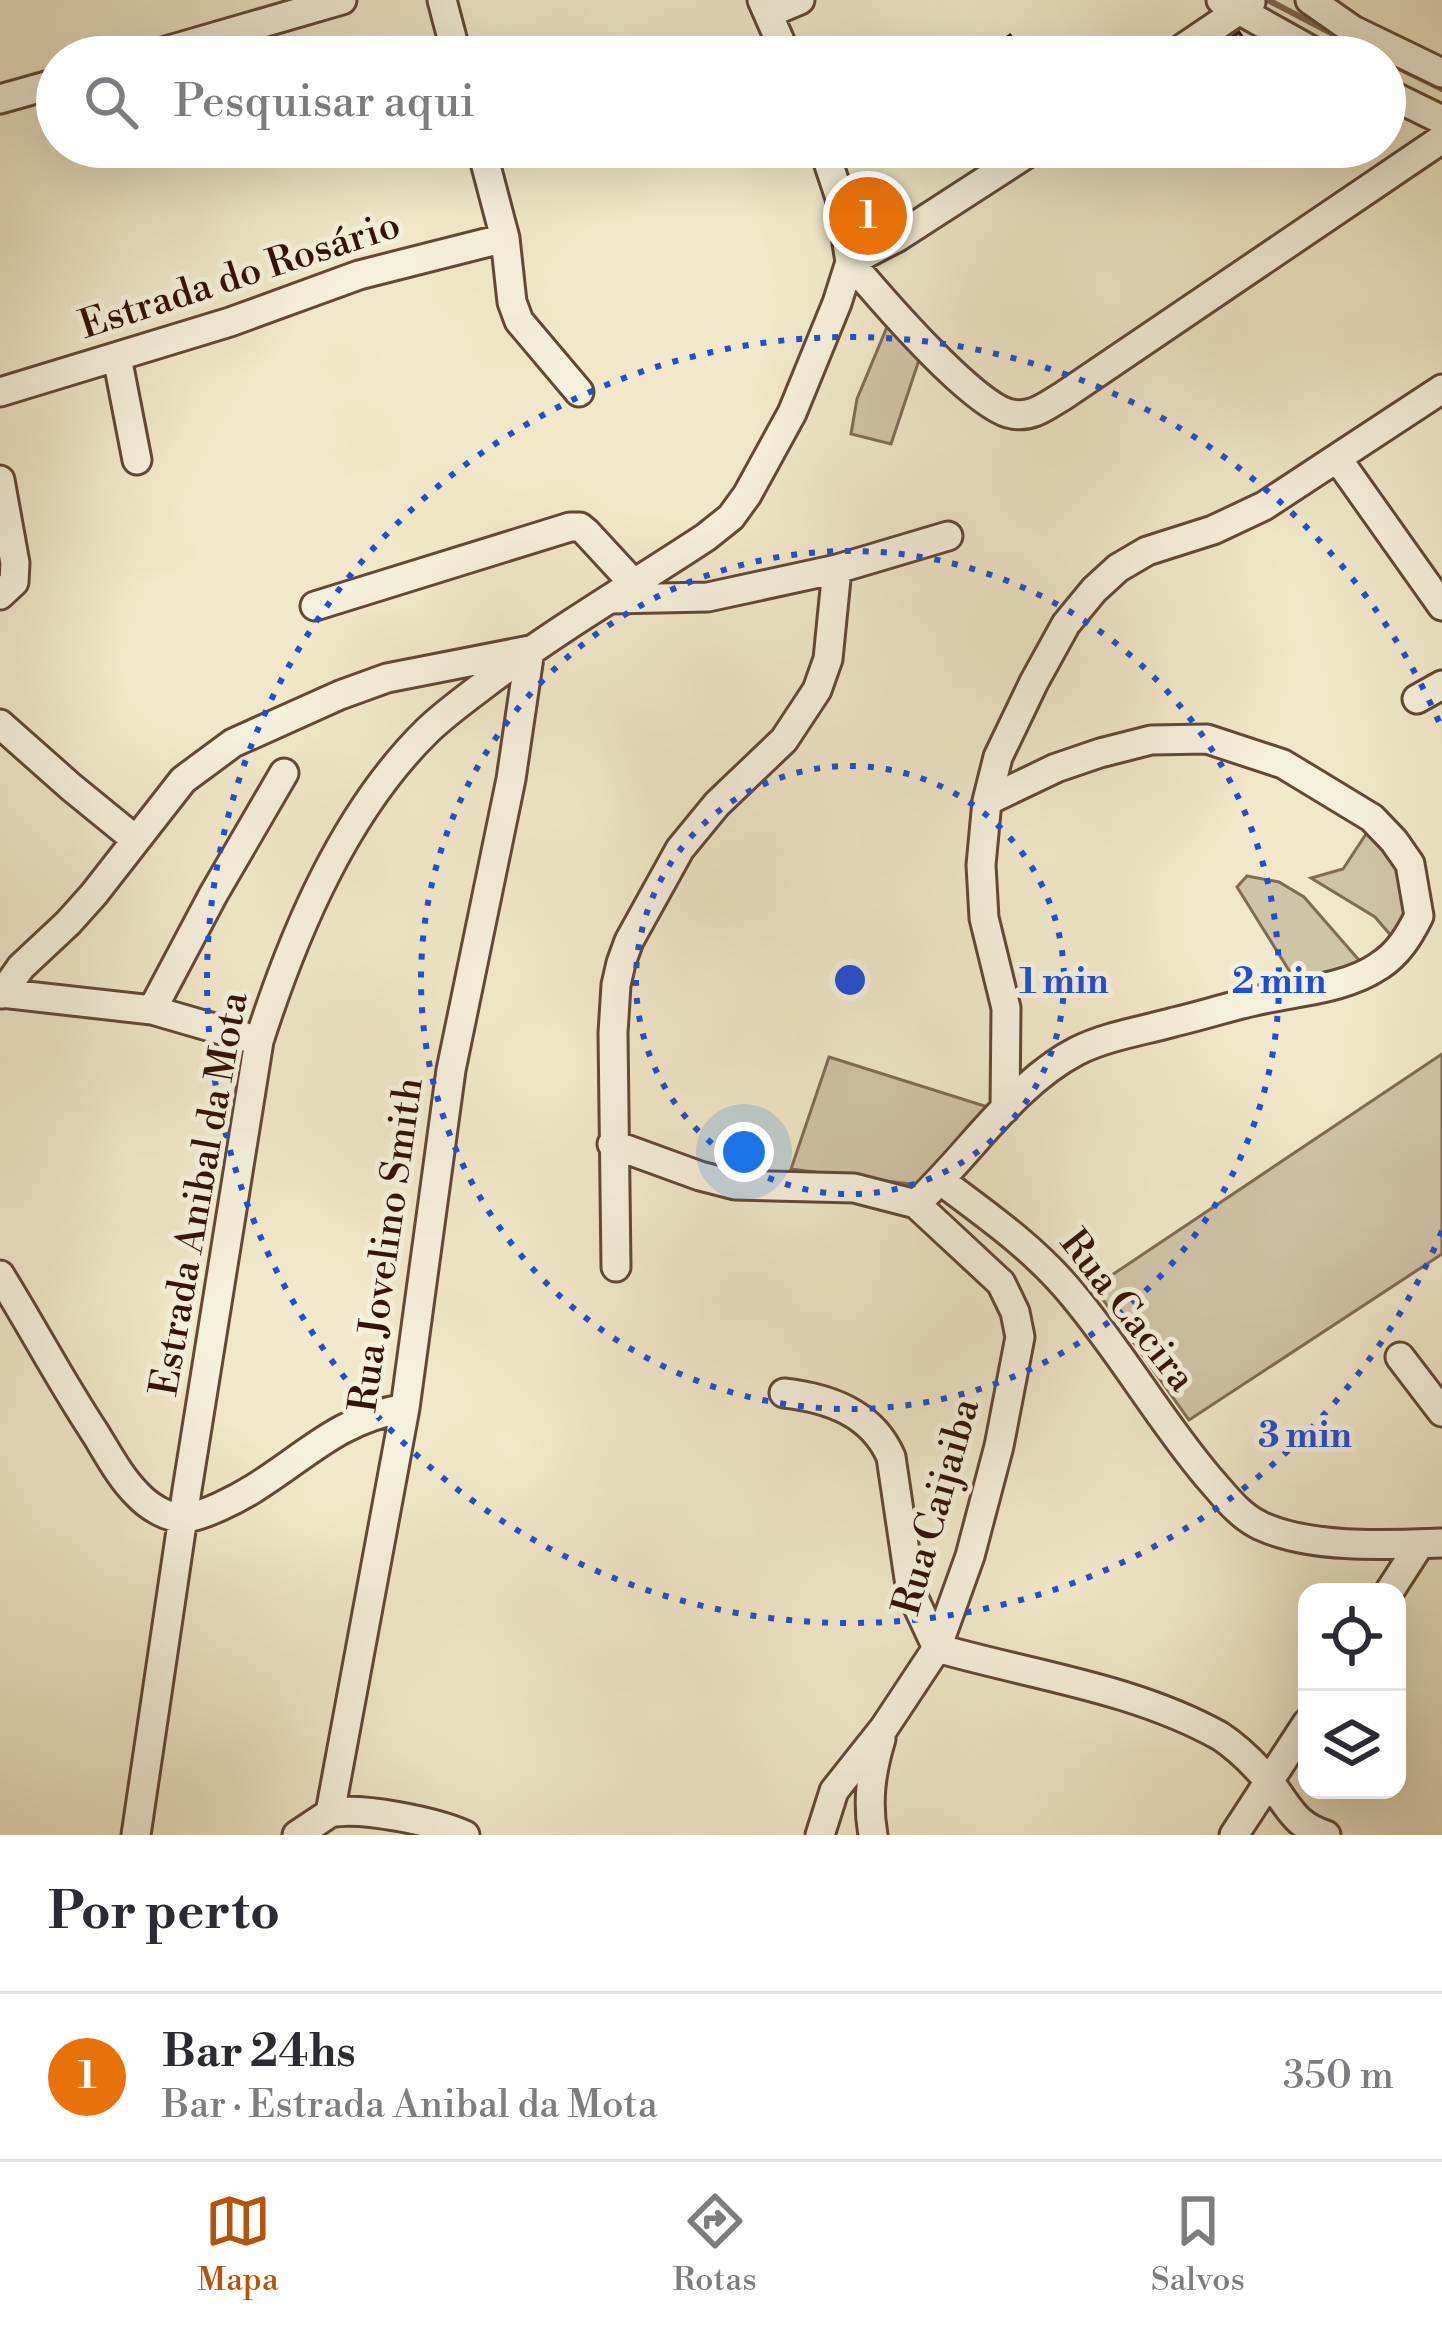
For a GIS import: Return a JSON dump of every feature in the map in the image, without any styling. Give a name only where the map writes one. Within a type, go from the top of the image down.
[{"type":"street","points":[[218,36],[342,0]]},
{"type":"street","points":[[442,0],[452,36]]},
{"type":"street","points":[[779,36],[766,7],[800,0]]},
{"type":"street","points":[[1310,0],[1365,36]]},
{"type":"street","points":[[1197,36],[1240,3],[1291,36]]},
{"type":"street","points":[[1406,56],[1442,73]]},
{"type":"street","points":[[0,99],[36,88]]},
{"type":"street","points":[[1406,102],[1442,120]]},
{"type":"street","points":[[1406,163],[1442,139]]},
{"type":"street","points":[[487,168],[506,238],[512,302],[519,321],[579,392]]},
{"type":"street","name":"Estrada Anibal da Mota","points":[[136,1835],[260,1041],[283,969],[360,817],[429,729],[530,650],[688,549],[730,517],[747,495],[792,413],[850,262],[830,168]]},
{"type":"street","points":[[1005,168],[898,238],[850,262],[900,320],[979,396],[997,410],[1014,415],[1033,414],[1399,168]]},
{"type":"street","name":"Estrada do Rosário","points":[[0,392],[230,322],[359,275],[506,238]]},
{"type":"street","points":[[117,357],[137,460]]},
{"type":"street","points":[[1005,1108],[1006,1008],[984,918],[981,865],[987,801],[998,757],[1066,624],[1118,568],[1147,551],[1213,530],[1264,506],[1442,389]]},
{"type":"street","points":[[1337,458],[1442,606]]},
{"type":"street","points":[[0,480],[15,563],[14,582],[0,595]]},
{"type":"street","points":[[315,606],[570,527],[586,532],[623,592],[708,597],[837,569],[948,536]]},
{"type":"street","points":[[688,549],[708,597]]},
{"type":"street","points":[[616,1267],[612,1144],[616,985],[629,940],[680,849],[717,804],[784,740],[817,690],[828,659],[837,569]]},
{"type":"street","points":[[260,1041],[152,1010],[1,993],[20,967],[81,909],[183,780],[233,743],[387,679],[530,650]]},
{"type":"street","name":"Rua Jovelino Smith","points":[[338,1820],[405,1408],[451,1070],[511,779],[530,650]]},
{"type":"street","points":[[0,724],[136,841]]},
{"type":"street","points":[[987,801],[1100,753],[1151,740],[1208,739],[1282,764],[1372,818],[1410,864],[1419,916]]},
{"type":"street","points":[[152,1010],[284,773]]},
{"type":"street","points":[[612,1144],[735,1185],[854,1188],[916,1204],[1005,1108],[1078,1050],[1375,970],[1394,955],[1419,916],[1442,895]]},
{"type":"street","name":"Rua Cacira","points":[[941,1180],[1031,1249],[1074,1295],[1188,1454],[1240,1514],[1264,1527],[1307,1538],[1368,1545],[1431,1544]]},
{"type":"street","name":"Rua Caijaiba","points":[[820,1835],[834,1791],[938,1648],[988,1490],[1020,1337],[1001,1283],[916,1204]]},
{"type":"street","points":[[0,1275],[61,1382],[134,1492],[162,1512],[183,1519],[252,1490],[336,1431],[381,1412],[405,1408]]},
{"type":"street","points":[[1400,1357],[1437,1393]]},
{"type":"street","points":[[784,1393],[814,1396],[842,1406],[867,1422],[885,1442],[911,1592],[938,1648],[1110,1692],[1196,1724],[1225,1739],[1270,1782],[1286,1809],[1326,1835]]},
{"type":"street","points":[[1398,1583],[1431,1544]]},
{"type":"street","points":[[873,1835],[868,1801],[884,1728]]},
{"type":"street","points":[[1239,1833],[1298,1737]]},
{"type":"street","points":[[297,1835],[338,1820],[451,1828],[465,1835]]},
{"type":"shaded area","points":[[887,327],[921,354],[891,444],[851,434],[857,399]]},
{"type":"shaded area","points":[[1368,831],[1407,867],[1405,920],[1393,938],[1375,917],[1311,878],[1343,869]]},
{"type":"shaded area","points":[[1247,876],[1279,882],[1304,897],[1365,967],[1300,988],[1237,887]]},
{"type":"shaded area","points":[[1442,1054],[1442,1254],[1189,1420],[1094,1287]]},
{"type":"shaded area","points":[[829,1057],[991,1108],[926,1186],[791,1169]]},
{"type":"waterway","points":[[1268,0],[1337,36]]},
{"type":"waterway","points":[[1406,71],[1442,89]]},
{"type":"place","name":"Bar 24hs","points":[[868,216]]}]
